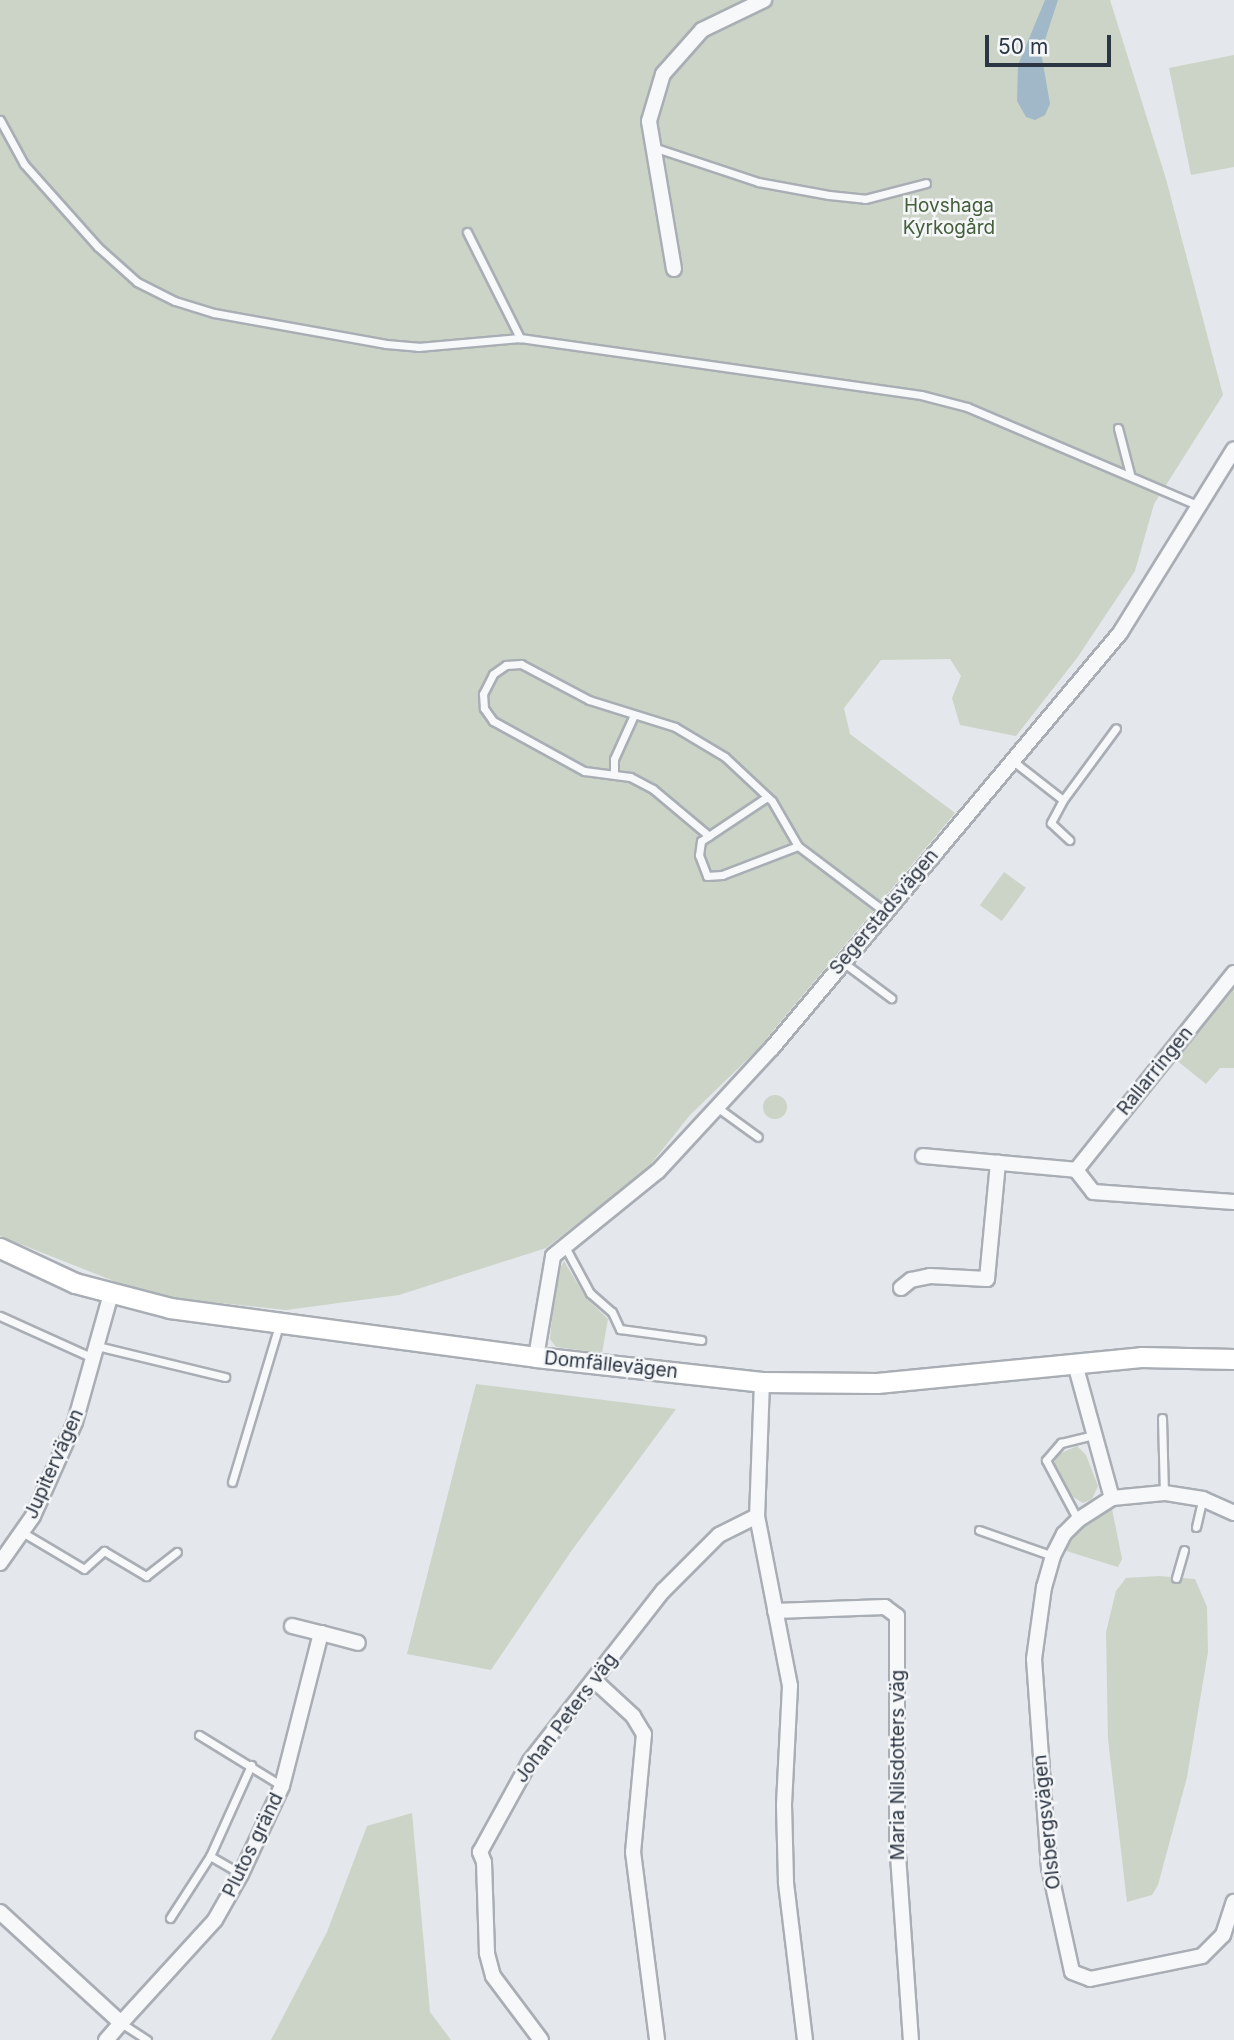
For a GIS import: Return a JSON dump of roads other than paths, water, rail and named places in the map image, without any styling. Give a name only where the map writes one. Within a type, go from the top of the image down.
[{"type":"street","points":[[674,269],[651,146],[649,121],[663,74],[702,30],[764,0]]},
{"type":"street","name":"Segerstadsvägen","points":[[536,1357],[553,1256],[564,1244],[658,1171],[718,1108],[1120,633],[1197,505],[1231,459]]},
{"type":"street","name":"Rallarringen","points":[[1076,1170],[1234,973]]},
{"type":"street","points":[[923,1156],[1076,1170],[1093,1192],[1234,1202]]},
{"type":"street","points":[[901,1288],[911,1280],[930,1276],[987,1279],[998,1163]]},
{"type":"street","name":"Domfällevägen","points":[[0,1248],[75,1283],[170,1307],[536,1357],[762,1382],[877,1383],[1140,1357],[1234,1359]]},
{"type":"street","name":"Jupitervägen","points":[[2,1554],[22,1532],[75,1422],[111,1294]]},
{"type":"street","points":[[1075,1364],[1112,1498]]},
{"type":"street","points":[[762,1382],[757,1516],[790,1686],[784,1805],[786,1883],[805,2040]]},
{"type":"street","name":"Olsbergsvägen","points":[[1234,1513],[1203,1499],[1164,1493],[1112,1498],[1078,1520],[1064,1534],[1044,1587],[1034,1659],[1049,1867],[1072,1972],[1090,1979],[1202,1956],[1223,1935],[1234,1902]]},
{"type":"street","name":"Johan Peters väg","points":[[541,2040],[493,1976],[486,1953],[484,1862],[480,1852],[524,1769],[663,1591],[719,1535],[757,1516]]},
{"type":"street","name":"Maria Nilsdotters väg","points":[[775,1611],[885,1607],[897,1616],[897,1841],[911,2040]]},
{"type":"street","points":[[292,1626],[358,1643]]},
{"type":"street","name":"Plutos gränd","points":[[106,2040],[215,1920],[241,1874],[282,1786],[321,1633]]},
{"type":"street","points":[[595,1681],[633,1716],[644,1734],[633,1853],[657,2040]]},
{"type":"street","points":[[0,1912],[121,2023]]},
{"type":"lane","points":[[0,120],[24,164],[89,238],[137,282],[175,301],[214,313],[386,344],[418,347],[520,338],[921,394],[967,407],[1130,474],[1197,505]]},
{"type":"lane","points":[[651,146],[758,181],[829,195],[865,199],[926,183]]},
{"type":"lane","points":[[467,232],[520,338]]},
{"type":"lane","points":[[1118,428],[1130,474]]},
{"type":"lane","points":[[709,836],[653,789],[614,773],[584,771],[493,721],[484,708],[483,694],[493,674],[506,665],[521,664],[589,700],[675,727],[725,757],[768,797],[798,846],[884,911]]},
{"type":"lane","points":[[614,773],[614,760],[634,715]]},
{"type":"lane","points":[[1069,840],[1051,823],[1063,800],[1116,728]]},
{"type":"lane","points":[[1012,760],[1063,800]]},
{"type":"lane","points":[[768,797],[701,841],[699,855],[707,876],[722,875],[798,846]]},
{"type":"lane","points":[[842,961],[891,998]]},
{"type":"lane","points":[[718,1108],[758,1137]]},
{"type":"lane","points":[[564,1244],[590,1293],[612,1312],[620,1329],[701,1340]]},
{"type":"lane","points":[[0,1316],[95,1352],[225,1377]]},
{"type":"lane","points":[[232,1482],[281,1321]]},
{"type":"lane","points":[[1162,1418],[1164,1493]]},
{"type":"lane","points":[[1078,1520],[1046,1460],[1061,1443],[1094,1434]]},
{"type":"lane","points":[[1196,1527],[1203,1499]]},
{"type":"lane","points":[[979,1530],[1054,1556]]},
{"type":"lane","points":[[22,1532],[84,1569],[104,1551],[146,1576],[177,1552]]},
{"type":"lane","points":[[1176,1578],[1184,1550]]},
{"type":"lane","points":[[199,1735],[282,1786]]},
{"type":"lane","points":[[170,1918],[210,1856],[251,1765]]},
{"type":"lane","points":[[210,1856],[241,1874]]},
{"type":"lane","points":[[121,2023],[146,2040]]},
{"type":"water","points":[[1045,0],[1058,0],[1041,52],[1050,104],[1045,115],[1035,120],[1026,117],[1017,101],[1018,65]]},
{"type":"park label","name":"Hovshaga Kyrkogård","points":[[949,217]]}]
